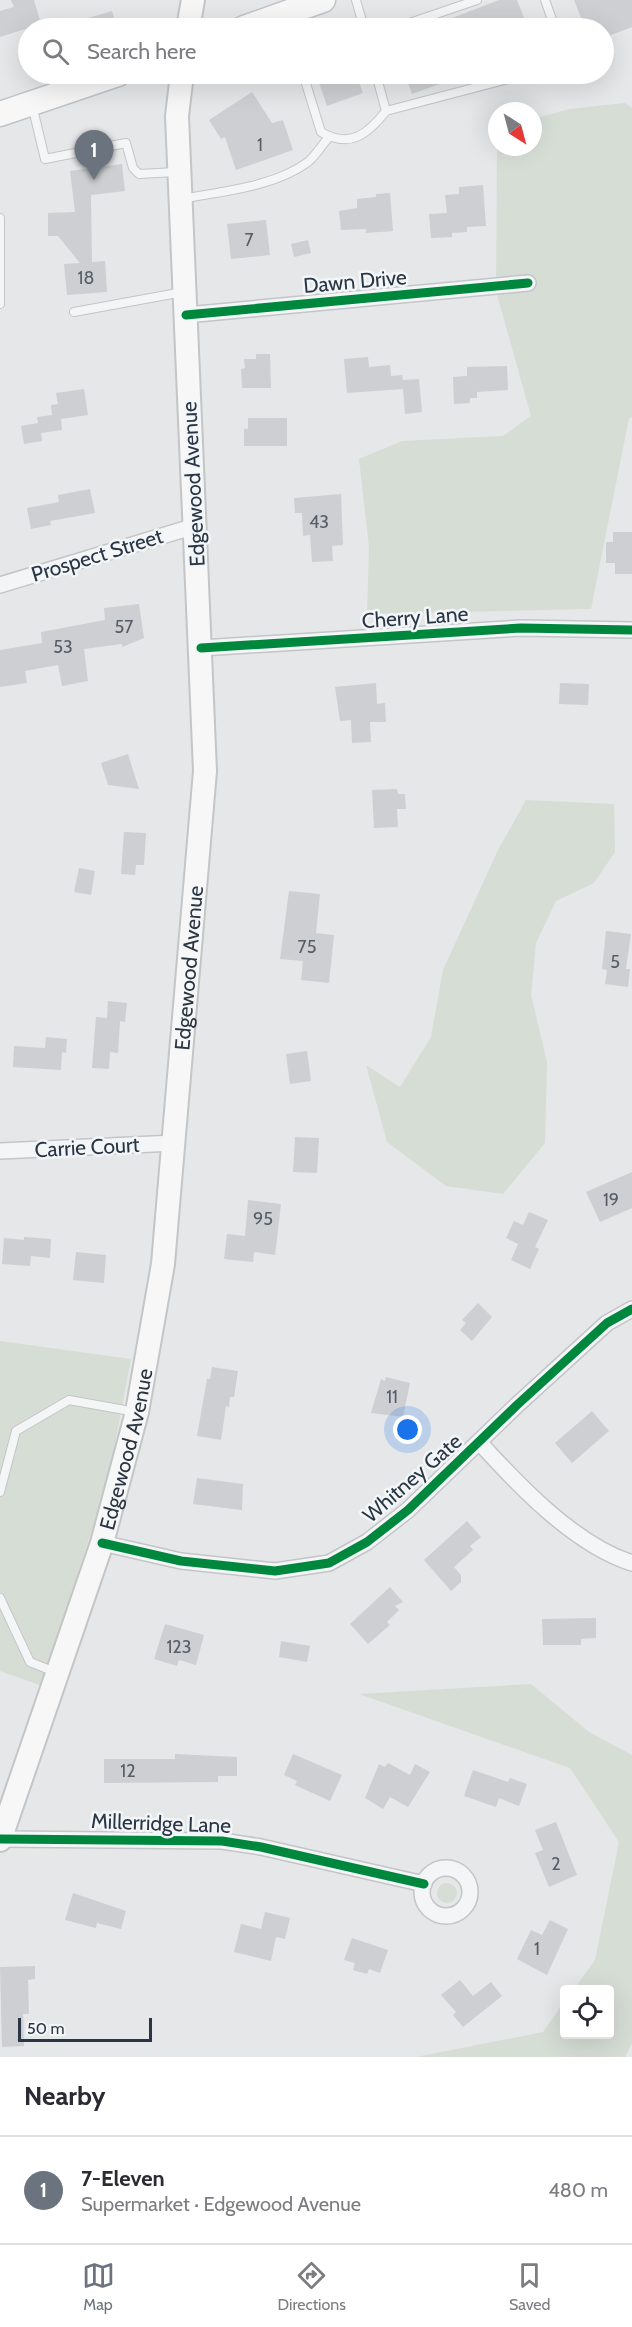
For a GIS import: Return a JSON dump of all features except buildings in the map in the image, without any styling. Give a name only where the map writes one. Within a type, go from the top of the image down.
[{"type":"main road","points":[[190,18],[193,0]]},
{"type":"main road","points":[[292,18],[323,0]]},
{"type":"main road","points":[[0,114],[89,84]]},
{"type":"main road","name":"Edgewood Avenue","points":[[0,1840],[102,1543],[137,1412],[163,1264],[206,771],[177,116],[181,84]]},
{"type":"street","name":"Dawn Drive","points":[[186,315],[528,283]]},
{"type":"street","name":"Prospect Street","points":[[0,585],[195,526]]},
{"type":"street","name":"Cherry Lane","points":[[201,648],[521,628],[632,630]]},
{"type":"street","name":"Carrie Court","points":[[0,1151],[175,1143]]},
{"type":"street","name":"Whitney Gate","points":[[102,1543],[181,1561],[275,1571],[329,1563],[367,1542],[408,1510],[517,1405],[608,1323],[632,1310]]},
{"type":"street","points":[[480,1443],[523,1490],[565,1525],[615,1556],[632,1563]]},
{"type":"street","name":"Millerridge Lane","points":[[0,1840],[222,1841],[261,1847],[424,1884]]},
{"type":"lane","points":[[356,0],[361,18]]},
{"type":"lane","points":[[424,18],[477,0]]},
{"type":"lane","points":[[545,0],[551,18]]},
{"type":"lane","points":[[306,84],[321,132],[329,137],[347,140],[360,136],[373,128],[386,111],[489,84]]},
{"type":"lane","points":[[379,84],[386,111]]},
{"type":"lane","points":[[32,104],[45,159],[126,143],[133,168],[139,174],[180,172]]},
{"type":"lane","points":[[181,199],[260,183],[296,170],[310,160],[329,137]]},
{"type":"lane","points":[[0,218],[0,304]]},
{"type":"lane","points":[[74,312],[185,292]]},
{"type":"lane","points":[[0,1492],[15,1431],[69,1400],[137,1412]]},
{"type":"lane","points":[[0,1598],[30,1662],[57,1674]]},
{"type":"shaded area","points":[[625,103],[632,108],[632,417],[629,418],[591,609],[367,614],[369,547],[359,459],[402,441],[503,436],[531,416],[496,291],[497,156],[542,156],[542,116],[569,109]]},
{"type":"shaded area","points":[[526,800],[614,804],[615,852],[594,883],[556,901],[536,943],[531,995],[547,1062],[545,1143],[503,1194],[446,1186],[387,1142],[366,1065],[400,1087],[431,1037],[443,970],[498,850]]},
{"type":"shaded area","points":[[0,1341],[131,1359],[109,1476],[42,1686],[0,1671]]},
{"type":"shaded area","points":[[531,1684],[589,1732],[632,1755],[632,2043],[625,2057],[416,2057],[543,2032],[560,2008],[560,2039],[614,2039],[614,1985],[577,1985],[595,1960],[619,1842],[570,1768],[359,1694]]},
{"type":"shaded area","points":[[443,1883],[451,1883],[457,1889],[457,1897],[451,1903],[443,1903],[437,1897],[437,1889]]},
{"type":"cycle path","points":[[186,315],[528,283]]},
{"type":"cycle path","points":[[201,648],[521,628],[632,630]]},
{"type":"cycle path","points":[[102,1543],[181,1561],[275,1571],[329,1563],[367,1542],[408,1510],[517,1405],[607,1323],[632,1309]]},
{"type":"cycle path","points":[[1,1839],[222,1841],[261,1847],[424,1884]]},
{"type":"place","name":"7-Eleven","points":[[94,180]]}]
